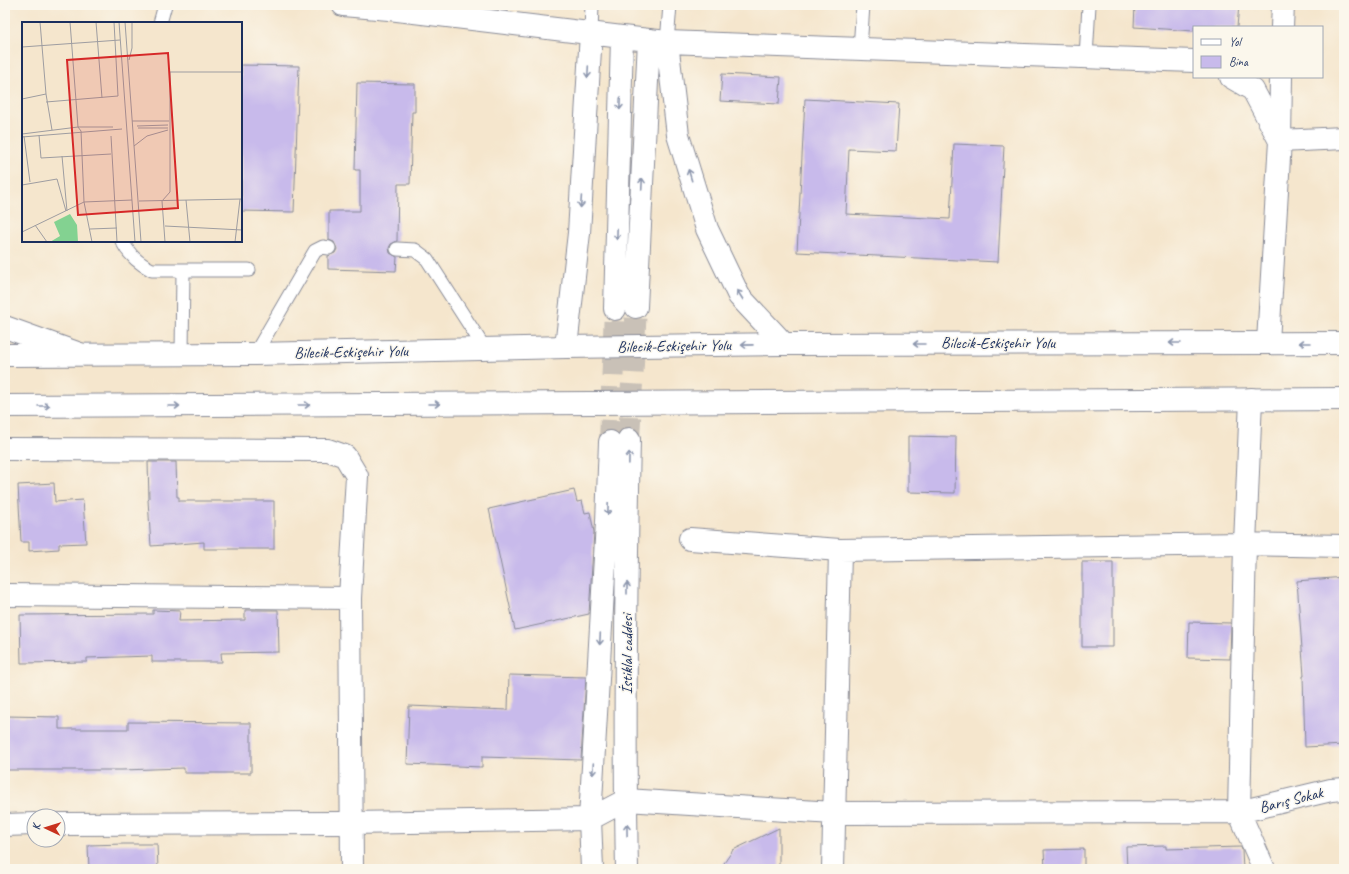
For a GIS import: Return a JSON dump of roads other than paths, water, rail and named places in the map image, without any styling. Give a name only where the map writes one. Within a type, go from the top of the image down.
[{"type":"street","points":[[343,5],[390,7],[658,41],[1193,61]]},
{"type":"street","points":[[1282,26],[1283,5]]},
{"type":"street","points":[[566,347],[579,233],[590,33]]},
{"type":"street","points":[[622,37],[625,308],[658,41]]},
{"type":"street","points":[[658,41],[678,135],[707,229],[740,296],[784,344]]},
{"type":"street","points":[[1233,78],[1253,90],[1280,141]]},
{"type":"street","points":[[1268,342],[1280,141],[1281,78]]},
{"type":"street","points":[[1280,141],[1344,138]]},
{"type":"street","points":[[5,327],[82,355]]},
{"type":"street","name":"Bilecik-Eskişehir Yolu","points":[[5,355],[255,354],[784,344],[1344,343]]},
{"type":"street","points":[[1251,399],[1245,544],[1239,812],[1264,869]]},
{"type":"street","points":[[5,406],[1344,399]]},
{"type":"street","name":"İstiklal caddesi","points":[[590,819],[607,529],[620,440],[627,531],[627,869]]},
{"type":"street","points":[[5,449],[328,450],[345,456],[357,476],[350,598],[352,869]]},
{"type":"street","points":[[690,539],[840,550],[1245,544],[1344,546]]},
{"type":"street","points":[[834,869],[840,550]]},
{"type":"street","points":[[5,595],[350,598]]},
{"type":"street","name":"Barış Sokak","points":[[626,800],[834,813],[1239,812],[1331,790],[1344,789]]},
{"type":"street","points":[[66,824],[351,824],[590,819],[626,800]]},
{"type":"street","points":[[590,819],[592,869]]},
{"type":"street","points":[[5,824],[26,824]]},
{"type":"lane","points":[[160,22],[165,5]]},
{"type":"lane","points":[[590,33],[592,5]]},
{"type":"lane","points":[[658,41],[670,5]]},
{"type":"lane","points":[[860,49],[863,5]]},
{"type":"lane","points":[[1086,57],[1089,5]]},
{"type":"lane","points":[[123,242],[133,258],[152,270],[248,270]]},
{"type":"lane","points":[[255,354],[315,251],[323,247],[328,248]]},
{"type":"lane","points":[[397,249],[415,250],[427,259],[484,349]]},
{"type":"lane","points":[[182,354],[183,270]]},
{"type":"tunnel","points":[[629,439],[636,307]]},
{"type":"tunnel","points":[[610,442],[615,309]]}]
